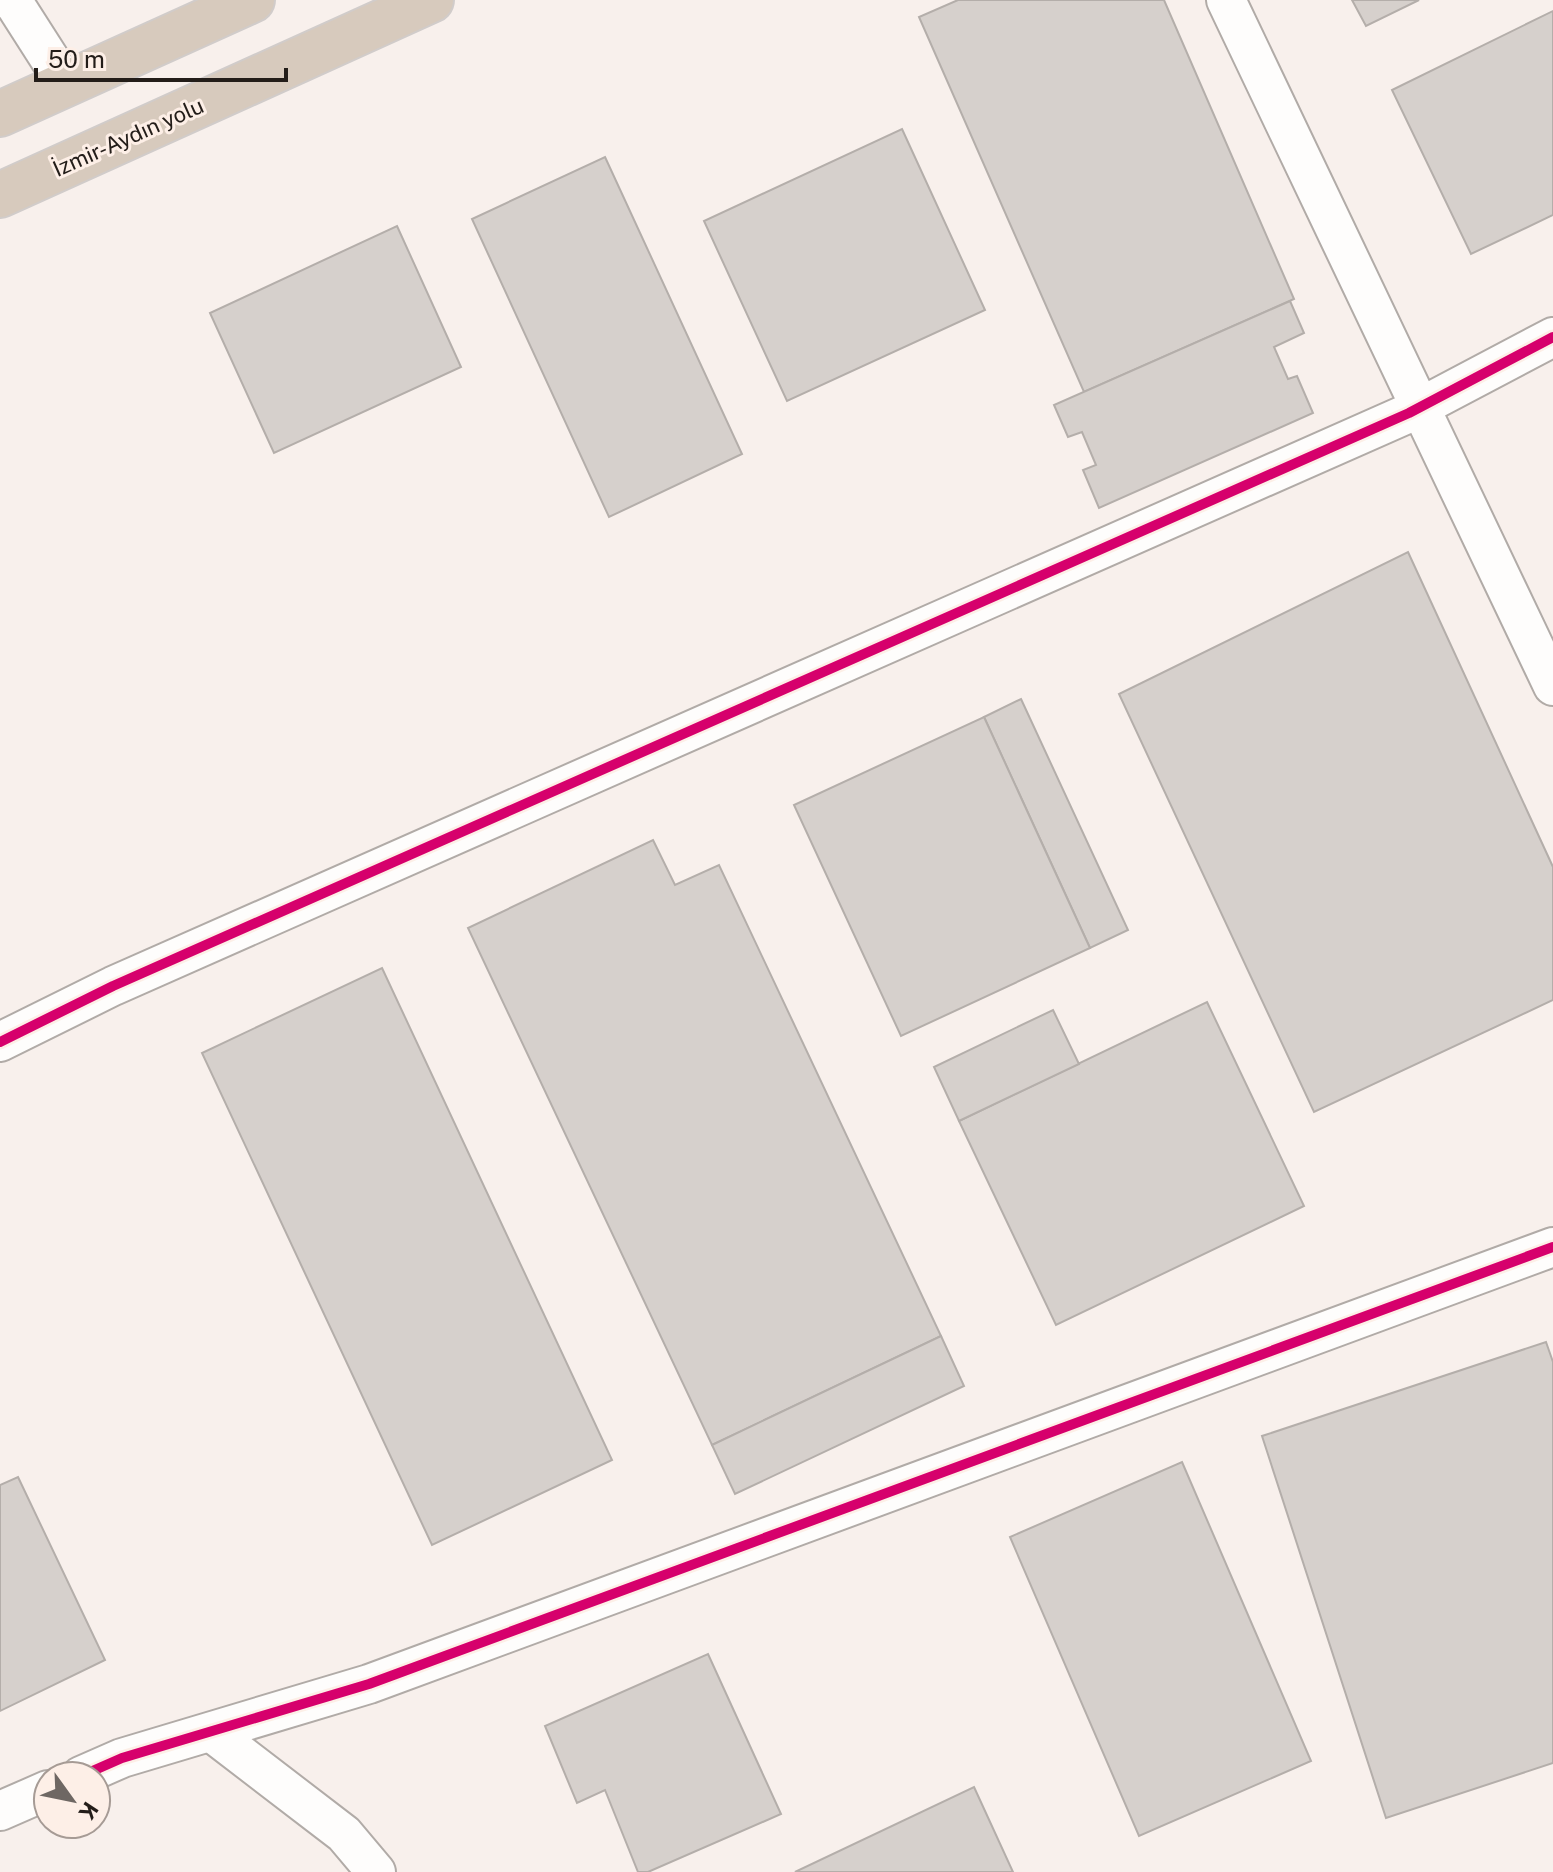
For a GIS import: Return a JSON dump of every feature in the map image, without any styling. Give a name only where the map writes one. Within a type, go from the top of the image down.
[{"type":"highway","points":[[0,114],[252,0]]},
{"type":"highway","name":"İzmir-Aydın yolu","points":[[0,195],[431,0]]},
{"type":"street","points":[[12,0],[67,86]]},
{"type":"street","points":[[1226,0],[1553,686]]},
{"type":"street","points":[[0,1042],[113,986],[1421,407],[1553,337]]},
{"type":"street","points":[[112,1762],[369,1684],[1553,1247]]},
{"type":"street","points":[[211,1732],[344,1834],[376,1872]]},
{"type":"street","points":[[0,1811],[32,1797]]},
{"type":"building","points":[[958,0],[1164,0],[1294,299],[1084,392],[919,17]]},
{"type":"building","points":[[1352,0],[1419,0],[1366,26]]},
{"type":"building","points":[[1553,11],[1553,215],[1471,254],[1392,90]]},
{"type":"building","points":[[902,129],[985,310],[787,401],[704,221]]},
{"type":"building","points":[[605,157],[742,454],[609,517],[472,219]]},
{"type":"building","points":[[397,226],[461,367],[274,453],[210,313]]},
{"type":"building","points":[[1290,301],[1304,333],[1274,347],[1288,379],[1297,376],[1313,413],[1099,508],[1083,470],[1096,465],[1082,432],[1068,437],[1054,405]]},
{"type":"building","points":[[1408,552],[1553,867],[1553,1000],[1314,1112],[1119,694]]},
{"type":"building","points":[[1021,699],[1128,930],[1090,948],[984,717]]},
{"type":"building","points":[[984,717],[1090,948],[901,1036],[794,805]]},
{"type":"building","points":[[653,840],[675,885],[719,865],[941,1336],[712,1445],[468,928]]},
{"type":"building","points":[[382,968],[612,1460],[432,1545],[202,1053]]},
{"type":"building","points":[[1207,1002],[1304,1206],[1056,1325],[959,1121]]},
{"type":"building","points":[[1053,1010],[1079,1064],[959,1121],[934,1067]]},
{"type":"building","points":[[941,1336],[964,1386],[735,1494],[712,1445]]},
{"type":"building","points":[[1546,1342],[1553,1362],[1553,1763],[1386,1818],[1262,1436]]},
{"type":"building","points":[[1182,1462],[1311,1761],[1139,1836],[1010,1537]]},
{"type":"building","points":[[18,1477],[105,1660],[0,1711],[0,1485]]},
{"type":"building","points":[[708,1654],[781,1814],[648,1872],[638,1872],[605,1790],[577,1803],[545,1726]]},
{"type":"building","points":[[974,1787],[1013,1872],[795,1872]]},
{"type":"cycle path","points":[[0,1042],[113,986],[1409,413],[1553,337]]},
{"type":"cycle path","points":[[112,1762],[369,1684],[1553,1247]]}]
